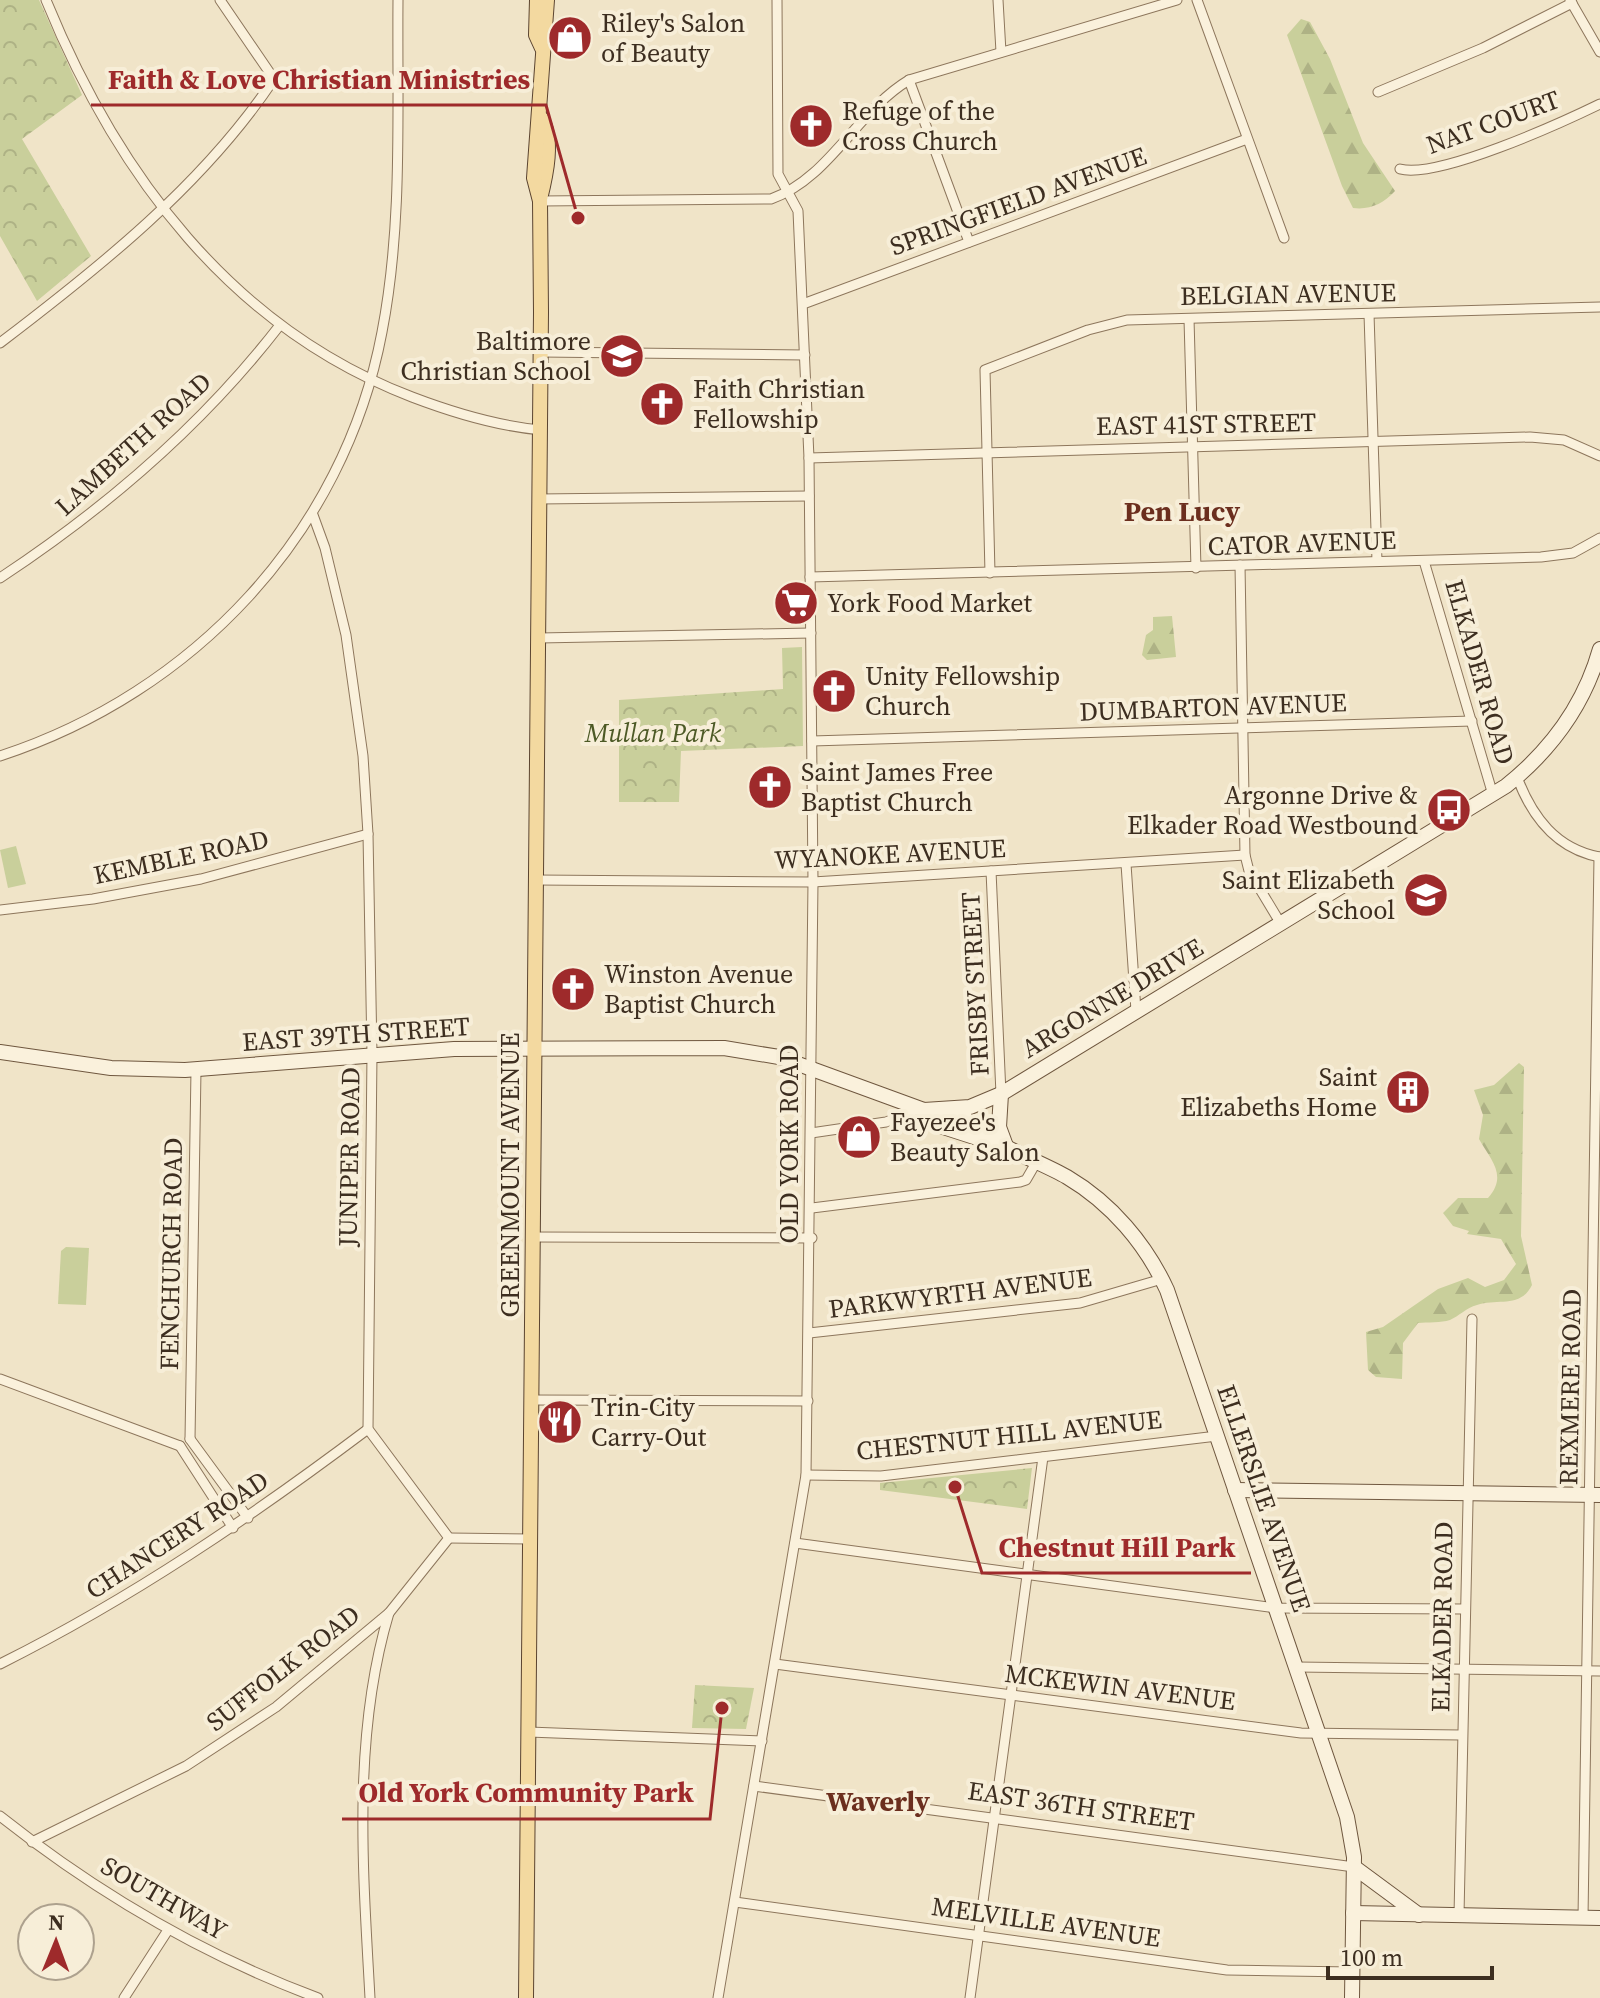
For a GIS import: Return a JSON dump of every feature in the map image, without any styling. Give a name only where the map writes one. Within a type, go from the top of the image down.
[{"type":"main road","points":[[537,0],[536,35],[542,48]]},
{"type":"main road","points":[[542,48],[547,35],[547,0]]},
{"type":"main road","name":"GREENMOUNT AVENUE","points":[[526,1998],[541,430],[540,201],[546,178],[547,128],[541,118],[542,48]]},
{"type":"street","points":[[46,0],[101,119],[161,209],[224,279],[280,325],[371,381],[452,411],[541,430]]},
{"type":"street","points":[[220,0],[274,79]]},
{"type":"street","points":[[0,756],[101,714],[177,664],[248,599],[313,515],[352,437],[371,381],[382,333],[392,263],[398,0]]},
{"type":"street","name":"OLD YORK ROAD","points":[[718,1998],[806,1475],[812,1238],[809,458],[798,211],[778,179],[777,0]]},
{"type":"street","points":[[998,0],[1001,52]]},
{"type":"street","points":[[540,201],[771,199],[789,193],[885,97],[909,80],[1177,0]]},
{"type":"street","points":[[1197,0],[1284,238]]},
{"type":"street","points":[[1378,92],[1483,48],[1571,1],[1600,52]]},
{"type":"street","points":[[0,343],[161,209],[214,157],[274,79]]},
{"type":"street","points":[[274,79],[397,81]]},
{"type":"street","points":[[909,80],[969,242]]},
{"type":"street","name":"NAT COURT","points":[[1400,169],[1412,172],[1439,167],[1567,120],[1600,104]]},
{"type":"street","name":"SPRINGFIELD AVENUE","points":[[803,304],[1247,139]]},
{"type":"street","name":"BELGIAN AVENUE","points":[[988,452],[985,370],[1112,323],[1600,307]]},
{"type":"street","points":[[1369,314],[1377,561]]},
{"type":"street","points":[[1189,319],[1196,568]]},
{"type":"street","name":"LAMBETH ROAD","points":[[0,578],[114,498],[237,378],[280,325]]},
{"type":"street","points":[[541,352],[805,355]]},
{"type":"street","name":"EAST 41ST STREET","points":[[809,458],[1549,437],[1576,444],[1600,456]]},
{"type":"street","points":[[988,452],[990,573]]},
{"type":"street","points":[[538,499],[809,496]]},
{"type":"street","name":"JUNIPER ROAD","points":[[313,515],[325,548],[346,635],[363,756],[368,834],[372,1054],[368,1429]]},
{"type":"street","name":"CATOR AVENUE","points":[[810,577],[1559,556],[1573,553],[1600,538]]},
{"type":"street","name":"ELKADER ROAD","points":[[1424,561],[1493,795]]},
{"type":"street","points":[[1240,565],[1245,855],[1249,871],[1281,924]]},
{"type":"street","points":[[539,638],[811,633]]},
{"type":"street","name":"ARGONNE DRIVE","points":[[921,1110],[960,1110],[1001,1094],[1493,795],[1517,777],[1549,745],[1574,713],[1600,649]]},
{"type":"street","name":"DUMBARTON AVENUE","points":[[812,741],[1472,721]]},
{"type":"street","points":[[1517,777],[1534,813],[1550,832],[1580,853],[1599,857]]},
{"type":"street","name":"KEMBLE ROAD","points":[[0,910],[93,899],[201,879],[368,834]]},
{"type":"street","name":"WYANOKE AVENUE","points":[[536,880],[813,882],[1245,855]]},
{"type":"street","name":"REXMERE ROAD","points":[[1583,1918],[1588,1671],[1596,1495],[1599,857]]},
{"type":"street","points":[[1126,864],[1136,1011]]},
{"type":"street","name":"FRISBY STREET","points":[[991,871],[1001,1094]]},
{"type":"street","name":"EAST 39TH STREET","points":[[0,1052],[111,1068],[196,1070],[372,1054],[535,1048],[739,1049],[769,1054],[810,1069]]},
{"type":"street","points":[[810,1069],[921,1110],[943,1127],[989,1145],[1006,1146],[999,1127],[1001,1094]]},
{"type":"street","name":"FENCHURCH ROAD","points":[[190,1439],[196,1070]]},
{"type":"street","points":[[811,1133],[886,1122],[921,1110]]},
{"type":"street","name":"ELLERSLIE AVENUE","points":[[960,1110],[968,1123],[1086,1190],[1115,1215],[1143,1247],[1162,1279],[1347,1817],[1354,1867],[1352,1998]]},
{"type":"street","points":[[812,1208],[1020,1182],[1026,1180],[1037,1161]]},
{"type":"street","points":[[533,1237],[812,1238]]},
{"type":"street","name":"PARKWYRTH AVENUE","points":[[809,1333],[1080,1303],[1162,1279]]},
{"type":"street","name":"ELKADER ROAD","points":[[1459,1915],[1472,1319]]},
{"type":"street","points":[[0,1379],[180,1446],[233,1528]]},
{"type":"street","points":[[532,1400],[808,1401]]},
{"type":"street","points":[[368,1429],[449,1538],[531,1539]]},
{"type":"street","name":"CHANCERY ROAD","points":[[0,1664],[116,1602],[233,1528],[368,1429]]},
{"type":"street","name":"CHESTNUT HILL AVENUE","points":[[806,1475],[868,1477],[1217,1436]]},
{"type":"street","points":[[180,1446],[190,1439],[248,1518]]},
{"type":"street","points":[[970,1998],[1043,1457]]},
{"type":"street","points":[[1235,1490],[1596,1495]]},
{"type":"street","name":"SUFFOLK ROAD","points":[[32,1842],[129,1796],[219,1746],[295,1692],[389,1613],[449,1538]]},
{"type":"street","points":[[795,1543],[1276,1608],[1464,1609]]},
{"type":"street","points":[[370,1998],[363,1855],[364,1780],[370,1696],[389,1613]]},
{"type":"street","name":"MCKEWIN AVENUE","points":[[775,1664],[1320,1734],[1461,1735]]},
{"type":"street","points":[[1297,1667],[1600,1671]]},
{"type":"street","points":[[529,1732],[762,1741]]},
{"type":"street","name":"EAST 36TH STREET","points":[[754,1786],[1354,1867]]},
{"type":"street","name":"SOUTHWAY","points":[[0,1816],[105,1892],[168,1930],[301,1995],[318,1998]]},
{"type":"street","points":[[1354,1867],[1419,1915]]},
{"type":"street","name":"MELVILLE AVENUE","points":[[735,1902],[1227,1970],[1352,1972]]},
{"type":"street","points":[[1353,1913],[1600,1918]]},
{"type":"street","points":[[124,1998],[168,1930]]},
{"type":"green space","points":[[0,0],[39,0],[82,95],[22,139],[91,256],[37,301],[0,236]]},
{"type":"green space","points":[[1301,19],[1310,22],[1330,59],[1363,143],[1395,191],[1376,205],[1353,208],[1342,186],[1287,35]]},
{"type":"green space","points":[[1172,616],[1176,657],[1147,660],[1142,655],[1146,635],[1153,630],[1153,617]]},
{"type":"green space","name":"Mullan Park","points":[[802,647],[803,746],[681,751],[679,802],[619,802],[619,700],[783,689],[782,648]]},
{"type":"green space","points":[[16,846],[26,884],[8,888],[0,850]]},
{"type":"green space","points":[[1519,1063],[1524,1067],[1521,1236],[1532,1285],[1515,1300],[1477,1305],[1446,1321],[1418,1323],[1403,1343],[1402,1379],[1376,1377],[1368,1370],[1366,1332],[1383,1327],[1438,1289],[1468,1278],[1485,1287],[1504,1280],[1516,1264],[1501,1239],[1467,1234],[1469,1231],[1453,1226],[1443,1213],[1458,1198],[1488,1198],[1494,1190],[1496,1168],[1479,1139],[1483,1115],[1474,1090],[1494,1085]]},
{"type":"green space","points":[[66,1247],[89,1248],[86,1305],[58,1304],[61,1251]]},
{"type":"green space","points":[[1032,1468],[1027,1509],[880,1490],[880,1483]]},
{"type":"green space","points":[[695,1685],[754,1688],[746,1729],[692,1728]]},
{"type":"place","name":"Riley's Salon of Beauty","points":[[570,38]]},
{"type":"place","name":"Refuge of the Cross Church","points":[[811,126]]},
{"type":"place","name":"Faith & Love Christian Ministries","points":[[578,218]]},
{"type":"place","name":"Baltimore Christian School","points":[[622,356]]},
{"type":"place","name":"Faith Christian Fellowship","points":[[662,404]]},
{"type":"place","name":"York Food Market","points":[[796,603]]},
{"type":"place","name":"Unity Fellowship Church","points":[[834,691]]},
{"type":"place","name":"Saint James Free Baptist Church","points":[[770,787]]},
{"type":"place","name":"Argonne Drive & Elkader Road Westbound","points":[[1449,810]]},
{"type":"place","name":"Saint Elizabeth School","points":[[1426,895]]},
{"type":"place","name":"Winston Avenue Baptist Church","points":[[573,989]]},
{"type":"place","name":"Saint Elizabeths Home","points":[[1408,1092]]},
{"type":"place","name":"Fayezee's Beauty Salon","points":[[859,1137]]},
{"type":"place","name":"Trin-City Carry-Out","points":[[560,1422]]},
{"type":"place","name":"Chestnut Hill Park","points":[[955,1487]]},
{"type":"place","name":"Old York Community Park","points":[[722,1708]]},
{"type":"district","name":"Pen Lucy","points":[[1182,511]]},
{"type":"district","name":"Waverly","points":[[878,1801]]}]
